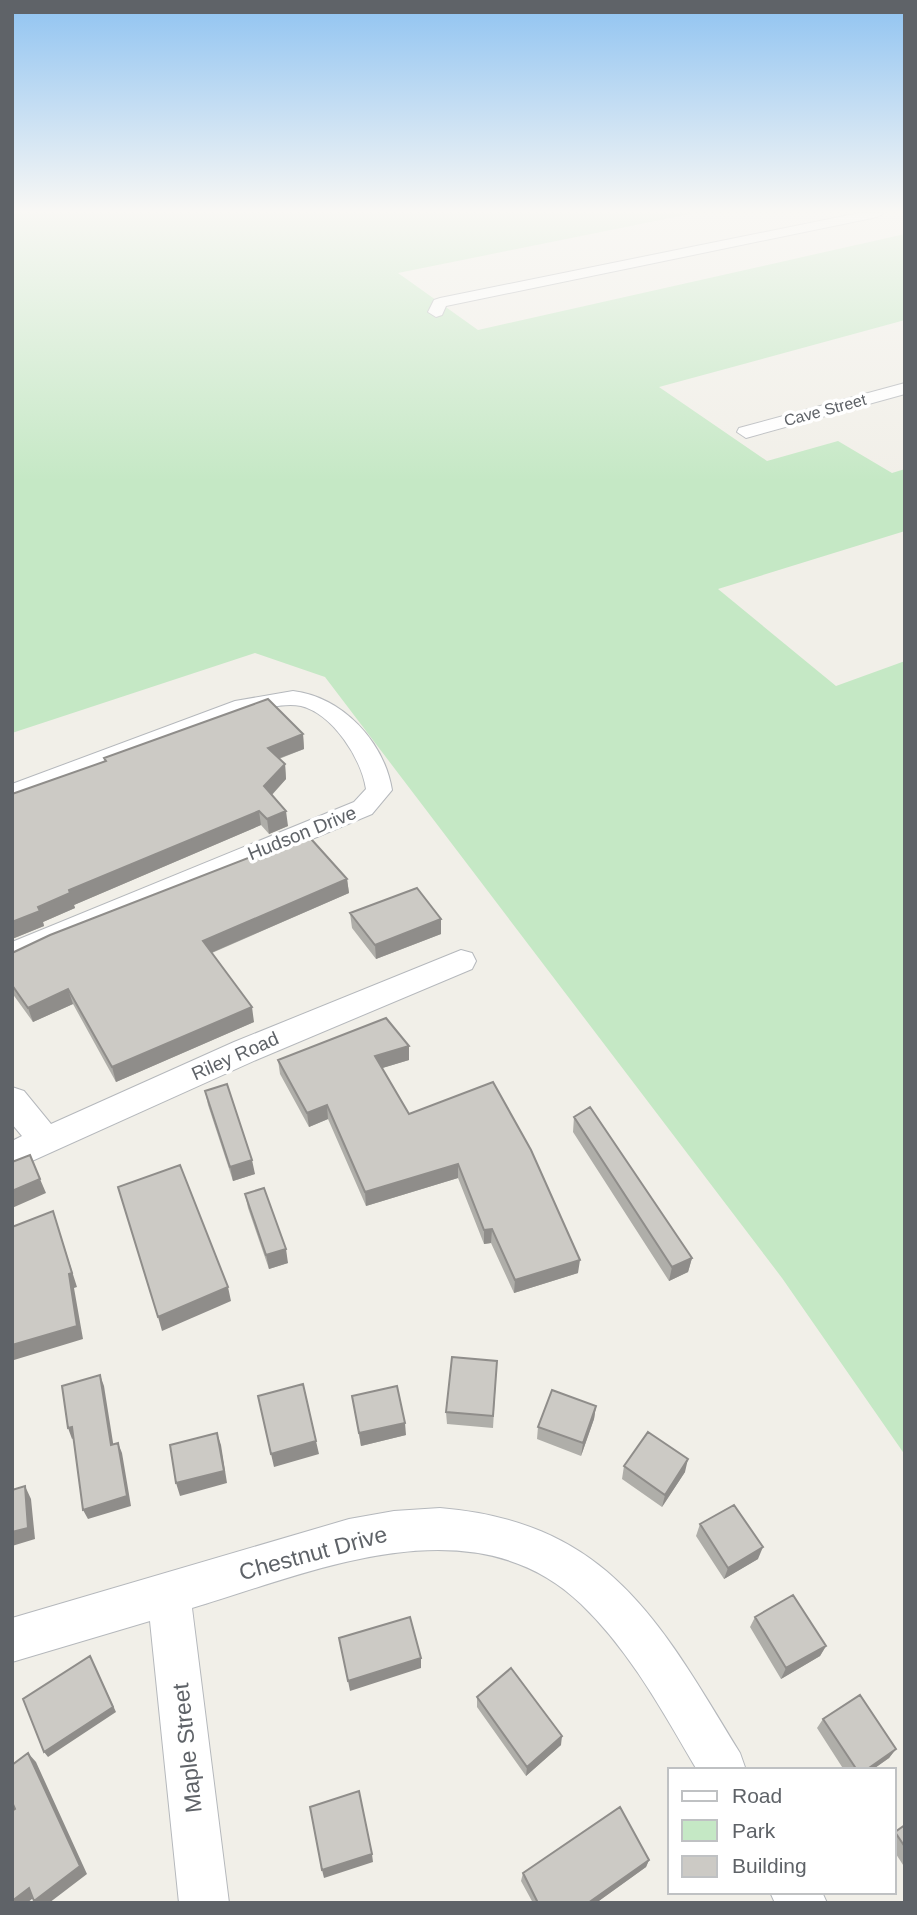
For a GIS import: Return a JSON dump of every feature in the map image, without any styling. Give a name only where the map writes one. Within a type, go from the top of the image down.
[{"type":"street","points":[[436,312],[440,303],[443,302]]},
{"type":"street","name":"Cave Street","points":[[746,432],[905,388]]},
{"type":"street","name":"Hudson Drive","points":[[12,793],[244,706],[281,699],[301,699],[330,709],[365,753],[378,775],[380,790],[363,808],[118,907],[12,954]]},
{"type":"street","name":"Riley Road","points":[[12,1156],[245,1051],[461,961]]},
{"type":"street","points":[[12,1100],[45,1142]]},
{"type":"street","name":"Chestnut Drive","points":[[12,1640],[373,1533],[460,1530],[502,1536],[541,1550],[598,1591],[668,1677],[722,1768]]},
{"type":"street","name":"Maple Street","points":[[169,1594],[204,1903]]},
{"type":"green space","points":[[12,302],[439,302],[478,330],[601,302],[905,302],[905,320],[659,387],[767,461],[838,441],[892,473],[905,469],[905,531],[718,589],[836,686],[905,661],[905,1455],[782,1278],[325,677],[255,653],[12,733]]},
{"type":"building","points":[[268,699],[303,734],[268,748],[285,764],[264,786],[286,811],[267,819],[259,811],[69,890],[70,893],[38,907],[40,911],[12,922],[12,794]]},
{"type":"building","points":[[303,830],[347,879],[203,941],[252,1007],[112,1067],[68,989],[28,1008],[12,985],[12,953],[50,935],[256,855]]},
{"type":"building","points":[[417,888],[441,919],[375,945],[350,913]]},
{"type":"building","points":[[386,1018],[409,1046],[375,1056],[409,1114],[493,1082],[531,1150],[580,1260],[515,1280],[492,1229],[484,1230],[458,1164],[365,1192],[327,1105],[307,1113],[278,1060]]},
{"type":"building","points":[[227,1084],[252,1160],[230,1167],[205,1091]]},
{"type":"building","points":[[590,1107],[692,1258],[672,1267],[574,1117]]},
{"type":"building","points":[[30,1155],[40,1179],[12,1191],[12,1162]]},
{"type":"building","points":[[180,1165],[228,1287],[158,1317],[118,1187]]},
{"type":"building","points":[[264,1188],[286,1249],[266,1255],[245,1194]]},
{"type":"building","points":[[53,1211],[72,1273],[69,1274],[77,1326],[12,1345],[12,1227]]},
{"type":"building","points":[[452,1357],[497,1361],[493,1416],[446,1412]]},
{"type":"building","points":[[100,1375],[111,1445],[118,1443],[127,1496],[83,1510],[72,1427],[68,1428],[62,1386]]},
{"type":"building","points":[[303,1384],[316,1441],[271,1454],[258,1396]]},
{"type":"building","points":[[397,1386],[405,1423],[359,1433],[352,1396]]},
{"type":"building","points":[[552,1390],[596,1406],[583,1443],[538,1427]]},
{"type":"building","points":[[648,1432],[688,1459],[665,1495],[624,1466]]},
{"type":"building","points":[[217,1433],[224,1471],[176,1483],[170,1445]]},
{"type":"building","points":[[25,1486],[28,1528],[12,1532],[12,1490]]},
{"type":"building","points":[[734,1505],[763,1547],[728,1568],[700,1524]]},
{"type":"building","points":[[793,1595],[826,1646],[786,1668],[755,1617]]},
{"type":"building","points":[[410,1617],[421,1658],[348,1681],[339,1638]]},
{"type":"building","points":[[90,1656],[113,1707],[44,1752],[23,1699]]},
{"type":"building","points":[[511,1668],[562,1736],[527,1767],[477,1697]]},
{"type":"building","points":[[860,1695],[896,1749],[869,1768],[856,1768],[823,1719]]},
{"type":"building","points":[[28,1753],[80,1866],[34,1901],[29,1888],[12,1901],[12,1811],[15,1809],[12,1802],[12,1765]]},
{"type":"building","points":[[359,1791],[372,1854],[322,1870],[310,1807]]},
{"type":"building","points":[[620,1807],[649,1860],[588,1903],[538,1903],[523,1873]]},
{"type":"building","points":[[905,1825],[905,1847],[896,1834]]}]
